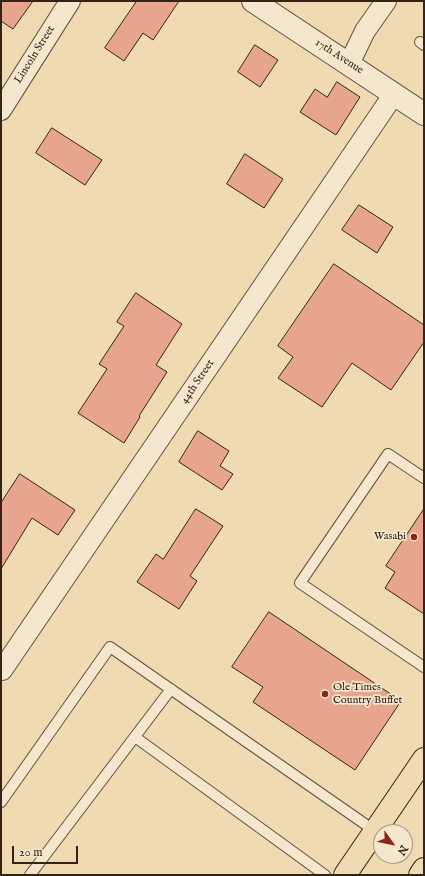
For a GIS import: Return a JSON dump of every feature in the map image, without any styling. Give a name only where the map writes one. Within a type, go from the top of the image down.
[{"type":"main road","points":[[380,824],[424,759]]},
{"type":"main road","points":[[345,875],[373,834]]},
{"type":"street","name":"Lincoln Street","points":[[1,110],[70,1]]},
{"type":"street","name":"17th Avenue","points":[[253,1],[394,94],[422,110]]},
{"type":"street","points":[[349,64],[365,32],[386,1]]},
{"type":"street","name":"44th Street","points":[[2,670],[394,94]]},
{"type":"lane","points":[[424,478],[388,454],[300,583],[424,667]]},
{"type":"lane","points":[[1,802],[110,647],[373,830]]},
{"type":"lane","points":[[30,875],[171,689]]},
{"type":"lane","points":[[135,737],[325,875]]},
{"type":"building","points":[[1,1],[33,1],[13,29],[1,21]]},
{"type":"building","points":[[137,1],[179,1],[153,40],[143,33],[124,61],[105,48]]},
{"type":"building","points":[[255,45],[278,60],[260,87],[238,72]]},
{"type":"building","points":[[337,82],[360,97],[336,135],[300,112],[315,89],[327,97]]},
{"type":"building","points":[[52,128],[102,160],[85,185],[36,153]]},
{"type":"building","points":[[245,154],[283,179],[264,208],[227,184]]},
{"type":"building","points":[[359,205],[393,227],[377,253],[342,230]]},
{"type":"building","points":[[334,264],[424,325],[424,342],[391,390],[352,363],[322,407],[278,378],[293,357],[278,346]]},
{"type":"building","points":[[136,293],[182,324],[156,365],[167,372],[124,443],[78,413],[107,369],[99,364],[124,326],[117,322]]},
{"type":"building","points":[[198,431],[229,451],[220,466],[233,474],[222,490],[179,462]]},
{"type":"building","points":[[20,474],[75,510],[58,535],[32,518],[1,569],[1,503]]},
{"type":"building","points":[[196,509],[223,526],[190,576],[197,581],[179,609],[137,582],[156,554],[163,559]]},
{"type":"building","name":"Wasabi","points":[[424,509],[424,614],[385,588],[395,572],[386,566]]},
{"type":"building","name":"Ole Times Country Buffet","points":[[269,612],[401,701],[355,770],[253,702],[263,687],[232,667]]},
{"type":"place","name":"Wasabi","points":[[414,537]]},
{"type":"place","name":"Ole Times Country Buffet","points":[[325,694]]}]
